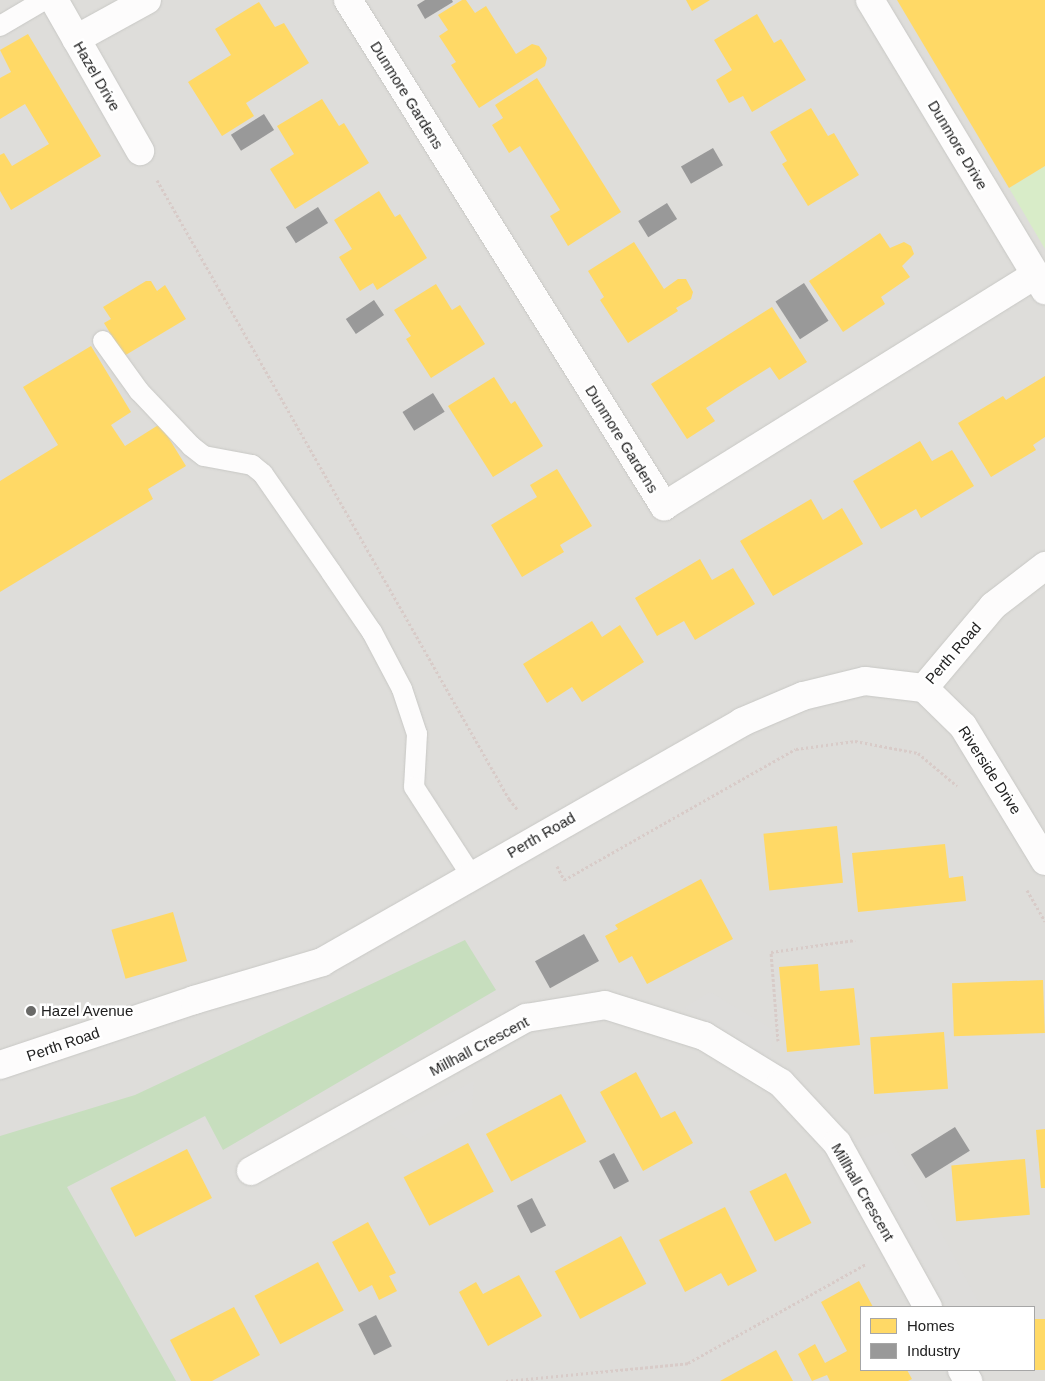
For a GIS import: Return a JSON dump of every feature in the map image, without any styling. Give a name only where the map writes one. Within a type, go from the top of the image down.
[{"type":"street","name":"Hazel Drive","points":[[54,0],[140,151]]},
{"type":"street","points":[[76,39],[147,0]]},
{"type":"street","name":"Dunmore Gardens","points":[[348,0],[664,506],[1040,282]]},
{"type":"street","name":"Dunmore Drive","points":[[870,0],[1040,282]]},
{"type":"street","name":"Perth Road","points":[[0,1065],[194,1000],[322,962],[540,835],[742,722],[803,696],[865,681],[924,688],[993,606],[1045,566]]},
{"type":"street","name":"Riverside Drive","points":[[924,688],[963,726],[1045,861]]},
{"type":"street","name":"Millhall Crescent","points":[[251,1171],[526,1018],[605,1005],[704,1036],[781,1083],[837,1143],[927,1306]]},
{"type":"lane","points":[[0,26],[44,0]]},
{"type":"lane","points":[[103,341],[139,390],[191,446],[204,456],[252,465],[262,474],[372,632],[402,689],[417,734],[414,787],[471,875]]},
{"type":"path","points":[[140,151],[509,799],[540,835],[564,880],[796,749],[855,741],[918,754],[961,792]]},
{"type":"path","points":[[1025,888],[1045,921]]},
{"type":"path","points":[[781,1083],[771,952],[855,940]]},
{"type":"path","name":"Millhall Crescent","points":[[506,1381],[688,1363],[895,1248]]},
{"type":"shaded area","points":[[0,0],[1045,0],[1045,1381],[0,1381]]},
{"type":"shaded area","points":[[710,992],[773,1030],[770,1060],[684,1008]]},
{"type":"shaded area","points":[[474,1081],[472,1109],[413,1142],[389,1124]]},
{"type":"shaded area","points":[[887,1132],[980,1306],[946,1306],[855,1140]]},
{"type":"green space","points":[[1045,166],[1045,249],[1009,188]]},
{"type":"green space","points":[[465,940],[496,990],[223,1150],[205,1116],[67,1187],[176,1381],[0,1381],[0,1136],[135,1095]]},
{"type":"building: Homes","points":[[462,0],[466,0],[475,13],[486,6],[516,54],[532,44],[539,46],[547,58],[545,66],[479,108],[451,65],[456,62],[439,36],[448,30],[438,15]]},
{"type":"building: Homes","points":[[686,0],[710,0],[692,11]]},
{"type":"building: Homes","points":[[897,0],[1045,0],[1045,166],[1009,188]]},
{"type":"building: Homes","points":[[259,2],[275,27],[284,23],[309,63],[246,103],[254,116],[222,136],[188,82],[231,55],[215,29]]},
{"type":"building: Homes","points":[[757,14],[774,43],[781,39],[806,80],[752,112],[743,96],[729,103],[716,80],[732,70],[714,40]]},
{"type":"building: Homes","points":[[28,34],[101,156],[11,210],[0,191],[0,155],[4,153],[12,166],[49,144],[25,104],[0,119],[0,78],[11,72],[0,50]]},
{"type":"building: Homes","points":[[537,78],[621,212],[568,246],[550,216],[560,210],[520,146],[509,153],[492,125],[503,118],[495,105]]},
{"type":"building: Homes","points":[[322,99],[339,126],[344,123],[369,163],[295,209],[270,169],[294,154],[277,126]]},
{"type":"building: Homes","points":[[811,108],[828,136],[834,133],[859,175],[808,206],[782,164],[787,161],[770,132]]},
{"type":"building: Homes","points":[[379,191],[395,217],[400,214],[427,258],[377,290],[373,283],[360,291],[339,257],[352,249],[334,220]]},
{"type":"building: Homes","points":[[880,233],[890,248],[904,242],[911,246],[914,254],[902,266],[910,277],[881,297],[885,304],[843,332],[809,281]]},
{"type":"building: Homes","points":[[634,242],[664,289],[678,279],[686,279],[693,292],[691,299],[676,308],[678,311],[628,343],[600,300],[604,297],[588,271]]},
{"type":"building: Homes","points":[[146,281],[151,281],[157,291],[165,285],[186,319],[124,356],[104,323],[111,319],[103,307]]},
{"type":"building: Homes","points":[[436,284],[452,310],[460,305],[485,344],[431,378],[406,339],[411,336],[394,310]]},
{"type":"building: Homes","points":[[772,307],[807,362],[779,380],[770,367],[738,387],[706,408],[715,421],[687,439],[651,384]]},
{"type":"building: Homes","points":[[91,346],[131,412],[111,425],[125,446],[160,424],[186,466],[148,489],[153,499],[0,592],[0,481],[58,445],[23,387]]},
{"type":"building: Homes","points":[[1045,376],[1045,437],[1033,445],[1036,450],[991,477],[958,423],[1003,396],[1006,400]]},
{"type":"building: Homes","points":[[494,377],[511,404],[515,401],[543,446],[493,477],[448,406]]},
{"type":"building: Homes","points":[[920,441],[932,461],[952,450],[974,486],[921,518],[916,509],[881,529],[853,481]]},
{"type":"building: Homes","points":[[557,469],[592,526],[560,545],[564,552],[522,577],[491,525],[537,497],[530,485]]},
{"type":"building: Homes","points":[[811,499],[823,520],[842,508],[863,544],[773,596],[740,541]]},
{"type":"building: Homes","points":[[700,559],[712,580],[733,568],[755,604],[695,640],[684,621],[657,636],[635,598]]},
{"type":"building: Homes","points":[[592,621],[602,637],[620,625],[644,662],[582,702],[572,687],[547,703],[523,664]]},
{"type":"building: Homes","points":[[837,826],[843,883],[769,890],[763,834]]},
{"type":"building: Homes","points":[[945,844],[949,878],[963,876],[966,901],[858,912],[852,853]]},
{"type":"building: Homes","points":[[701,879],[733,939],[647,984],[632,956],[619,963],[605,936],[618,929],[615,925]]},
{"type":"building: Homes","points":[[173,912],[187,961],[126,979],[111,930]]},
{"type":"building: Homes","points":[[818,964],[820,991],[854,988],[860,1045],[787,1052],[779,967]]},
{"type":"building: Homes","points":[[1043,980],[1045,1033],[954,1036],[952,983]]},
{"type":"building: Homes","points":[[944,1032],[948,1089],[874,1094],[870,1037]]},
{"type":"building: Homes","points":[[636,1072],[661,1118],[675,1111],[693,1143],[643,1171],[600,1092]]},
{"type":"building: Homes","points":[[561,1094],[586,1142],[511,1182],[486,1134]]},
{"type":"building: Homes","points":[[1045,1129],[1045,1188],[1041,1188],[1036,1130]]},
{"type":"building: Homes","points":[[468,1143],[494,1192],[429,1226],[404,1177]]},
{"type":"building: Homes","points":[[187,1149],[212,1198],[135,1237],[110,1188]]},
{"type":"building: Homes","points":[[1025,1159],[1030,1215],[956,1221],[951,1165]]},
{"type":"building: Homes","points":[[786,1173],[811,1223],[775,1242],[749,1192]]},
{"type":"building: Homes","points":[[725,1207],[757,1271],[728,1286],[721,1273],[685,1292],[659,1240]]},
{"type":"building: Homes","points":[[368,1222],[396,1273],[389,1276],[397,1291],[379,1300],[372,1285],[359,1292],[332,1242]]},
{"type":"building: Homes","points":[[621,1236],[646,1284],[580,1319],[555,1271]]},
{"type":"building: Homes","points":[[318,1262],[344,1311],[280,1344],[254,1296]]},
{"type":"building: Homes","points":[[519,1275],[542,1316],[488,1346],[459,1292],[476,1282],[483,1294]]},
{"type":"building: Homes","points":[[859,1281],[872,1306],[860,1306],[860,1371],[908,1371],[912,1379],[908,1381],[830,1381],[827,1375],[812,1381],[798,1354],[815,1344],[825,1363],[847,1351],[821,1302]]},
{"type":"building: Homes","points":[[234,1307],[260,1355],[212,1381],[191,1381],[170,1340]]},
{"type":"building: Homes","points":[[1035,1319],[1045,1319],[1045,1370],[1035,1370]]},
{"type":"building: Homes","points":[[776,1350],[793,1381],[720,1381]]},
{"type":"building: Industry","points":[[425,0],[452,0],[453,2],[425,19],[417,5]]},
{"type":"building: Industry","points":[[264,114],[274,130],[241,151],[231,135]]},
{"type":"building: Industry","points":[[713,148],[723,165],[691,184],[681,166]]},
{"type":"building: Industry","points":[[667,203],[677,219],[648,237],[638,221]]},
{"type":"building: Industry","points":[[318,207],[328,223],[296,243],[286,227]]},
{"type":"building: Industry","points":[[804,283],[829,321],[800,339],[775,302]]},
{"type":"building: Industry","points":[[374,300],[384,315],[356,334],[346,319]]},
{"type":"building: Industry","points":[[433,393],[445,412],[414,431],[402,412]]},
{"type":"building: Industry","points":[[584,934],[599,961],[550,988],[535,961]]},
{"type":"building: Industry","points":[[955,1127],[970,1151],[926,1178],[911,1155]]},
{"type":"building: Industry","points":[[614,1153],[629,1181],[614,1189],[599,1161]]},
{"type":"building: Industry","points":[[532,1198],[546,1226],[531,1233],[517,1206]]},
{"type":"building: Industry","points":[[376,1315],[392,1346],[374,1355],[358,1324]]},
{"type":"place","name":"Hazel Avenue","points":[[31,1011]]}]
